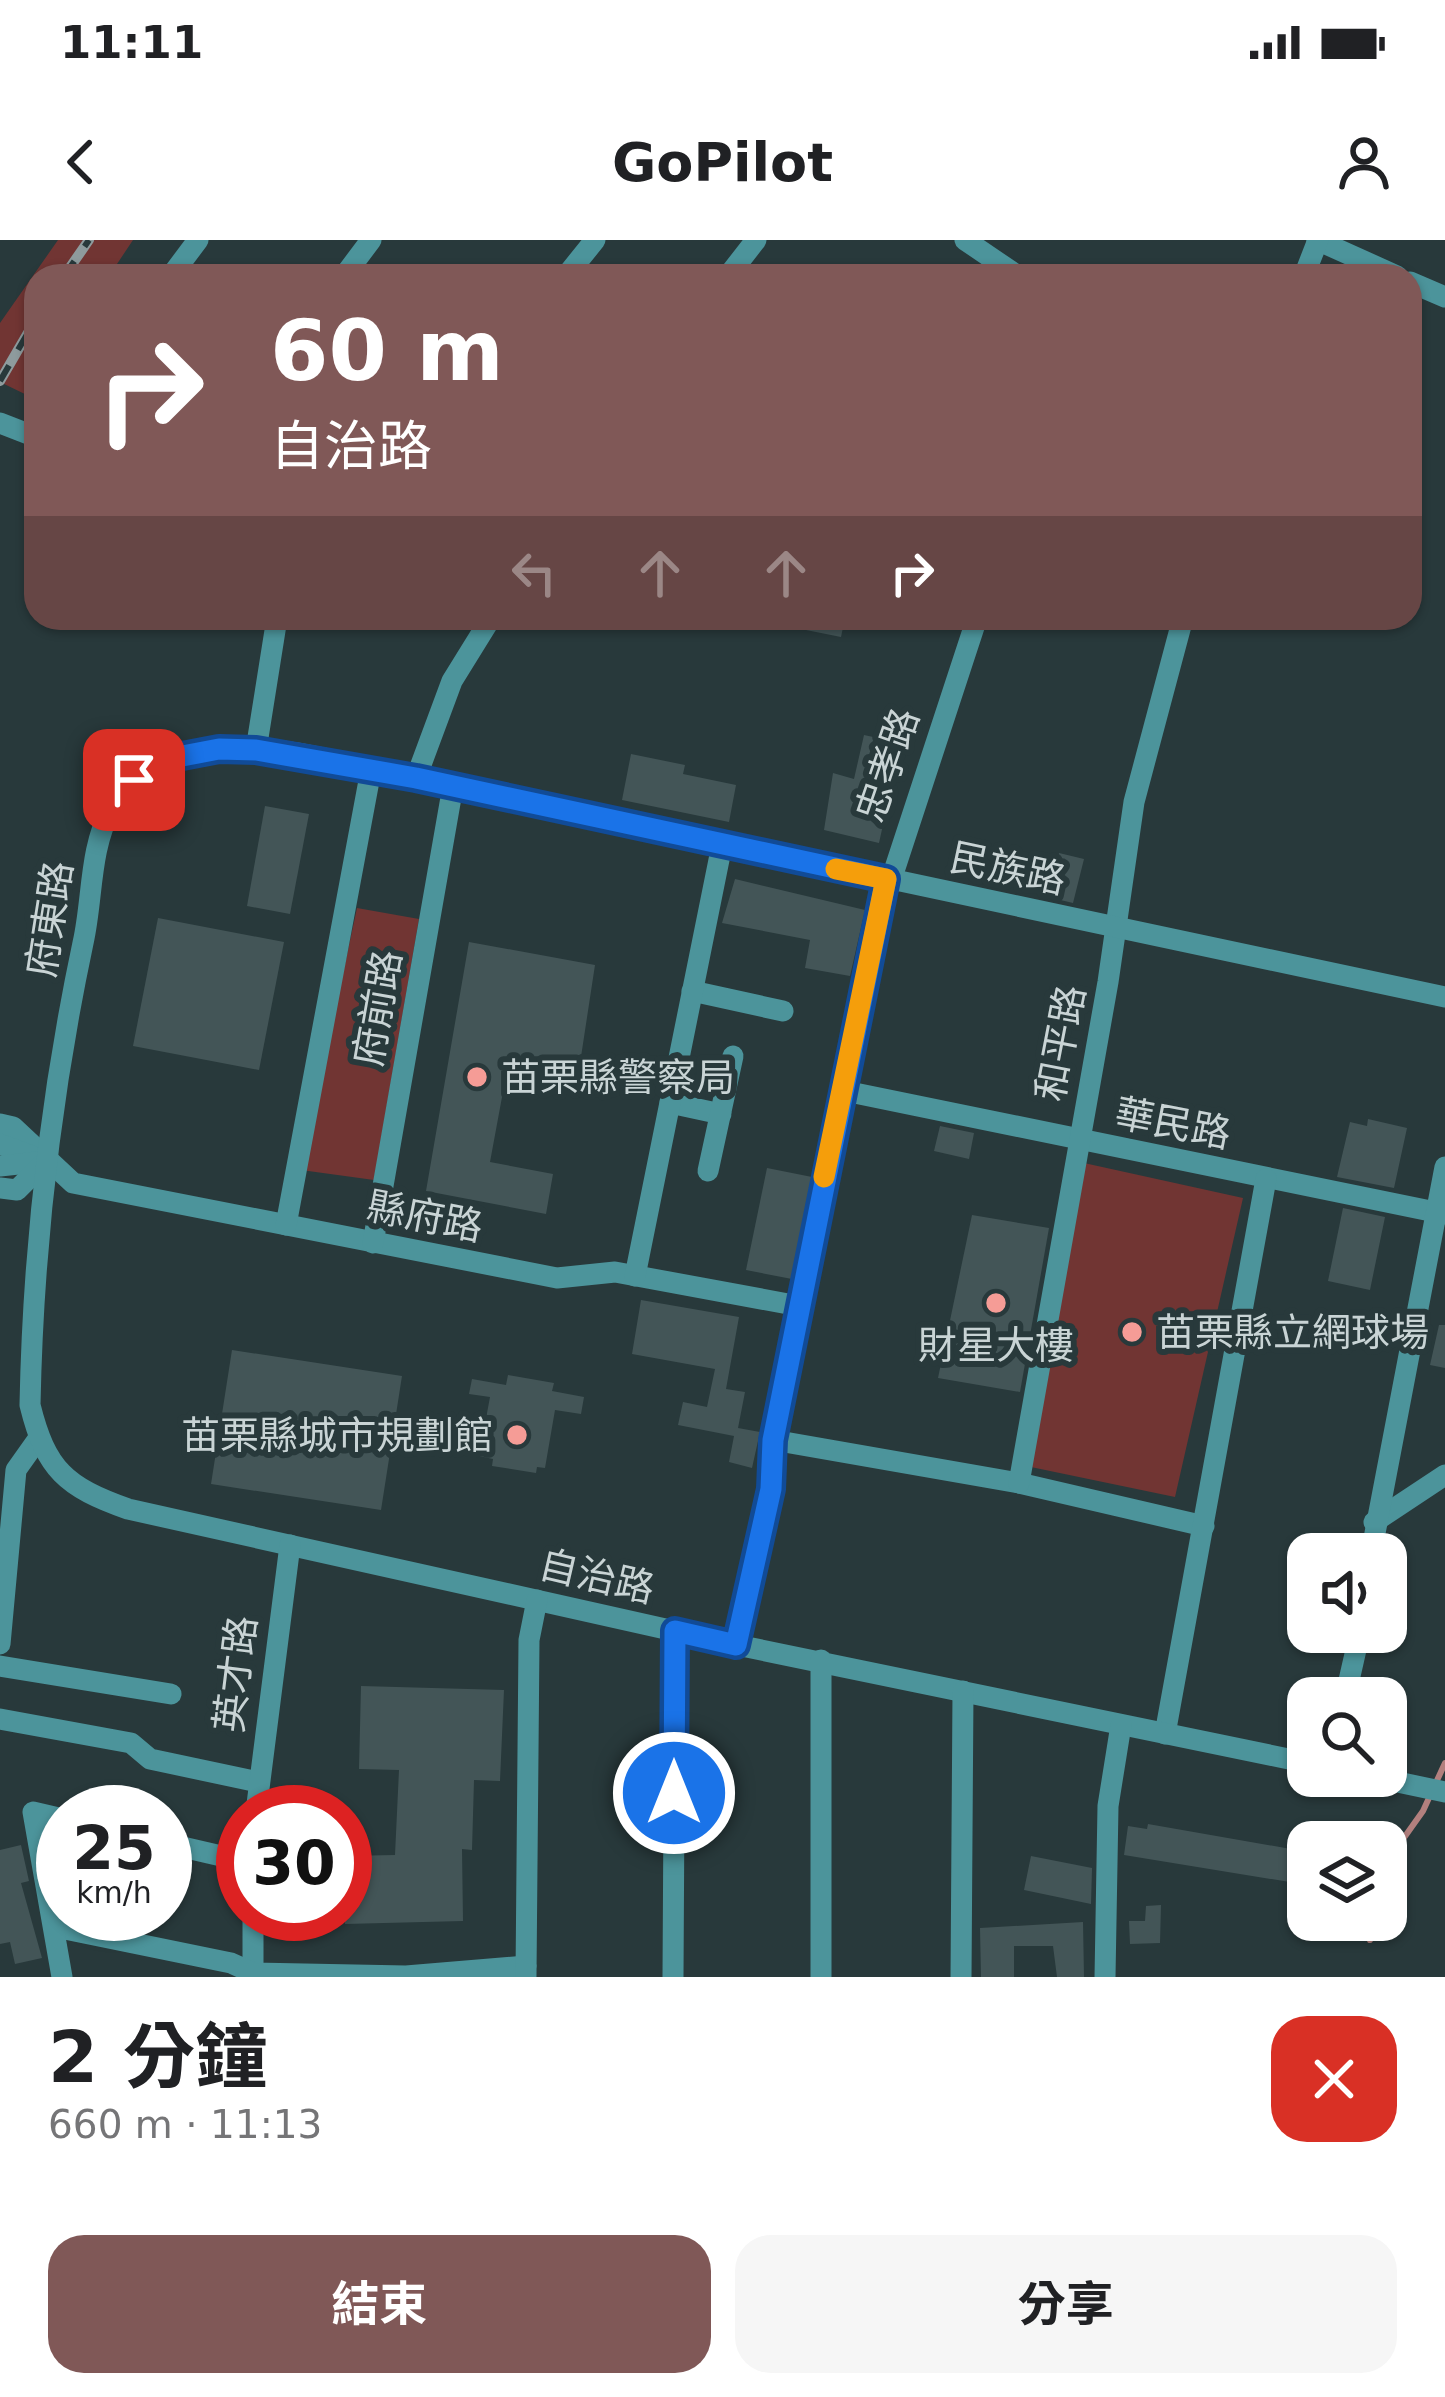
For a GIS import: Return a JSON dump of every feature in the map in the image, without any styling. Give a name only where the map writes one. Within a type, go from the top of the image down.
[{"type":"street","points":[[576,264],[595,240]]},
{"type":"street","points":[[737,264],[756,240]]},
{"type":"street","points":[[965,240],[1000,264]]},
{"type":"street","points":[[1317,240],[1370,264]]},
{"type":"street","points":[[256,750],[275,630]]},
{"type":"street","points":[[416,778],[452,681],[484,630]]},
{"type":"street","name":"忠孝路","points":[[736,1645],[771,1489],[773,1440],[840,1090],[886,879],[973,630]]},
{"type":"street","name":"和平路","points":[[1019,1483],[1134,802],[1180,630]]},
{"type":"street","name":"府東路","points":[[38,1439],[30,1405],[46,1161],[94,859],[112,806],[134,780],[177,757],[219,749],[256,750],[416,778]]},
{"type":"street","name":"府前路","points":[[286,1225],[371,770]]},
{"type":"street","name":"民族路","points":[[416,778],[1445,997]]},
{"type":"street","name":"府前路","points":[[373,1243],[453,787]]},
{"type":"street","points":[[635,1276],[722,844]]},
{"type":"street","points":[[692,991],[783,1011]]},
{"type":"street","points":[[708,1172],[733,1057]]},
{"type":"street","name":"華民路","points":[[840,1090],[1440,1213]]},
{"type":"street","points":[[670,1103],[721,1114]]},
{"type":"street","points":[[0,1124],[13,1126],[46,1161]]},
{"type":"street","points":[[0,1144],[46,1161]]},
{"type":"street","points":[[0,1162],[46,1161]]},
{"type":"street","points":[[0,1188],[17,1190],[46,1161]]},
{"type":"street","name":"縣府路","points":[[46,1161],[73,1183],[373,1243],[557,1278],[615,1272],[800,1306]]},
{"type":"street","points":[[1373,1533],[1440,1213],[1445,1167]]},
{"type":"street","points":[[1165,1734],[1266,1179]]},
{"type":"street","points":[[0,1643],[16,1470],[38,1439]]},
{"type":"street","name":"自治路","points":[[38,1439],[55,1470],[84,1494],[736,1645],[1287,1759]]},
{"type":"street","points":[[773,1440],[1019,1483],[1204,1526]]},
{"type":"street","points":[[1374,1522],[1445,1474]]},
{"type":"street","name":"英才路","points":[[258,1785],[290,1545]]},
{"type":"street","points":[[123,1941],[231,1963],[253,1975],[526,1972],[529,1640],[537,1600]]},
{"type":"street","points":[[674,1977],[675,1631]]},
{"type":"street","points":[[820,1977],[821,1660]]},
{"type":"street","points":[[0,1666],[171,1694]]},
{"type":"street","points":[[961,1977],[963,1691]]},
{"type":"street","points":[[0,1719],[131,1744],[150,1759],[258,1782]]},
{"type":"street","points":[[1106,1977],[1108,1806],[1121,1725]]},
{"type":"street","points":[[1407,1784],[1445,1792]]},
{"type":"street","points":[[57,1941],[62,1977]]},
{"type":"street","points":[[253,1941],[253,1975]]},
{"type":"shaded area","points":[[58,240],[133,240],[117,264],[41,264]]},
{"type":"shaded area","points":[[24,289],[24,394],[0,382],[0,323]]},
{"type":"shaded area","points":[[357,908],[419,919],[374,1180],[301,1170]]},
{"type":"shaded area","name":"苗栗縣立網球場","points":[[1084,1163],[1243,1198],[1175,1497],[1026,1466]]},
{"type":"building","points":[[806,630],[842,630],[841,637]]},
{"type":"building","points":[[864,735],[901,743],[879,843],[824,830],[833,773],[854,779]]},
{"type":"building","points":[[631,754],[685,765],[683,774],[736,785],[729,822],[622,800]]},
{"type":"building","points":[[265,806],[309,814],[290,914],[247,906]]},
{"type":"building","points":[[1059,853],[1084,859],[1073,903],[1048,897]]},
{"type":"building","points":[[735,879],[865,910],[850,976],[805,968],[810,940],[722,923]]},
{"type":"building","points":[[158,918],[284,942],[259,1070],[133,1046]]},
{"type":"building","name":"苗栗縣警察局","points":[[469,942],[595,965],[577,1083],[507,1070],[490,1162],[553,1174],[546,1214],[426,1191]]},
{"type":"building","points":[[1368,1119],[1407,1128],[1394,1188],[1337,1177],[1350,1122],[1367,1126]]},
{"type":"building","points":[[940,1126],[974,1133],[969,1159],[934,1151]]},
{"type":"building","points":[[767,1168],[812,1177],[792,1279],[746,1270]]},
{"type":"building","points":[[1343,1208],[1385,1217],[1370,1290],[1328,1281]]},
{"type":"building","name":"財星大樓","points":[[972,1215],[1049,1228],[1020,1392],[938,1378]]},
{"type":"building","points":[[641,1300],[739,1317],[726,1389],[745,1392],[738,1428],[760,1432],[752,1468],[729,1462],[734,1436],[678,1425],[683,1402],[707,1407],[715,1369],[632,1354]]},
{"type":"building","points":[[1439,1325],[1445,1325],[1445,1368],[1430,1365]]},
{"type":"building","points":[[232,1350],[402,1376],[381,1510],[211,1484]]},
{"type":"building","name":"苗栗縣城市規劃館","points":[[508,1375],[554,1383],[552,1391],[584,1397],[581,1414],[555,1410],[545,1468],[537,1467],[536,1473],[492,1466],[493,1459],[479,1456],[490,1397],[469,1394],[472,1379],[506,1385]]},
{"type":"building","points":[[361,1686],[504,1690],[500,1781],[474,1780],[472,1850],[462,1849],[463,1921],[372,1923],[372,1855],[395,1855],[399,1770],[359,1769]]},
{"type":"building","points":[[1148,1824],[1287,1848],[1287,1882],[1124,1855],[1128,1826],[1147,1829]]},
{"type":"building","points":[[21,1845],[29,1881],[21,1883],[42,1958],[15,1964],[10,1942],[0,1944],[0,1850]]},
{"type":"building","points":[[1031,1856],[1092,1868],[1091,1904],[1024,1890]]},
{"type":"building","points":[[1161,1905],[1160,1943],[1130,1944],[1129,1921],[1145,1921],[1146,1906]]},
{"type":"building","points":[[1083,1922],[1084,1977],[1057,1977],[1053,1946],[1014,1946],[1014,1977],[981,1977],[980,1928]]},
{"type":"waterway","points":[[1407,1833],[1445,1763]]},
{"type":"railway","points":[[72,264],[89,240]]},
{"type":"railway","points":[[0,381],[24,340]]},
{"type":"slow traffic","points":[[824,1177],[886,879],[836,869]]},
{"type":"place","name":"苗栗縣警察局","points":[[477,1077]]},
{"type":"place","name":"財星大樓","points":[[996,1303]]},
{"type":"place","name":"苗栗縣立網球場","points":[[1132,1332]]},
{"type":"place","name":"苗栗縣城市規劃館","points":[[517,1435]]},
{"type":"route","points":[[134,780],[177,757],[219,749],[256,750],[416,778],[886,879],[840,1090],[773,1440],[771,1489],[736,1645],[675,1631],[674,1793]]}]
